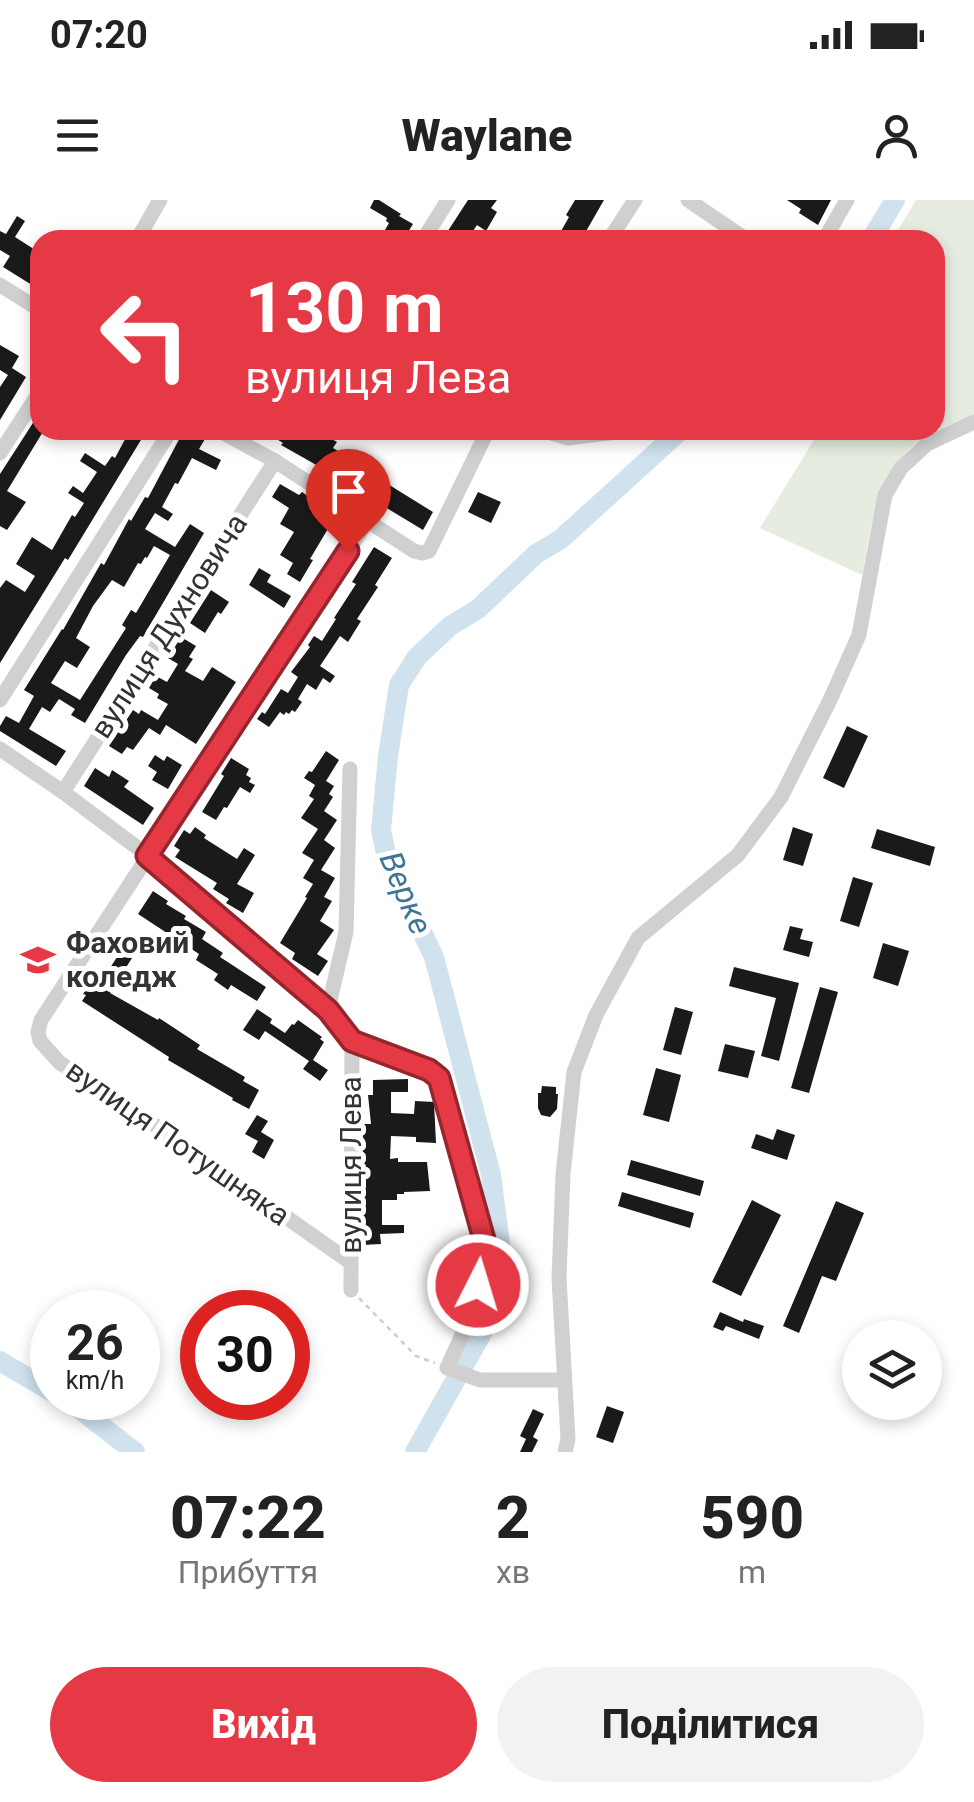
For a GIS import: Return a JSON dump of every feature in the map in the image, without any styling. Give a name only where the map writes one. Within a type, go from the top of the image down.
[{"type":"street","points":[[143,230],[160,200]]},
{"type":"street","points":[[429,230],[448,200]]},
{"type":"street","points":[[615,230],[635,200]]},
{"type":"street","points":[[688,200],[732,230]]},
{"type":"street","points":[[830,230],[848,200]]},
{"type":"street","points":[[0,285],[30,304]]},
{"type":"street","points":[[0,454],[30,407]]},
{"type":"street","points":[[945,436],[974,422]]},
{"type":"street","points":[[0,700],[165,440]]},
{"type":"street","points":[[236,440],[422,554],[428,552],[483,440]]},
{"type":"street","points":[[565,1452],[568,1439],[559,1278],[563,1174],[574,1072],[596,1016],[638,938],[738,856],[780,797],[860,635],[885,494],[901,468],[936,440]]},
{"type":"street","name":"вулиця Духновича","points":[[63,792],[275,461]]},
{"type":"street","points":[[147,856],[368,520]]},
{"type":"street","name":"вулиця Лева","points":[[0,750],[147,856],[328,1010],[352,1041],[429,1070],[439,1078],[485,1243],[475,1307],[448,1369]]},
{"type":"street","points":[[328,1010],[346,932],[350,768]]},
{"type":"street","name":"вулиця Потушняка","points":[[147,856],[41,1020],[40,1041],[60,1063],[350,1262]]},
{"type":"street","name":"вулиця Лева","points":[[352,1041],[352,1290]]},
{"type":"street","points":[[448,1369],[480,1380],[564,1380]]},
{"type":"path","points":[[352,1290],[416,1356],[448,1369]]},
{"type":"shaded area","points":[[916,200],[974,200],[974,415],[945,427],[945,230],[898,230]]},
{"type":"shaded area","points":[[814,440],[920,440],[895,466],[878,498],[862,575],[760,528]]},
{"type":"building","points":[[374,200],[379,200],[413,224],[409,230],[385,230],[387,218],[370,208]]},
{"type":"building","points":[[468,200],[497,200],[491,208],[497,212],[487,230],[477,225],[474,230],[448,230]]},
{"type":"building","points":[[575,200],[604,200],[587,230],[562,230],[569,217],[566,215]]},
{"type":"building","points":[[787,200],[831,200],[818,225]]},
{"type":"building","points":[[17,216],[25,221],[15,237],[30,247],[30,284],[3,267],[10,256],[0,250],[0,231],[6,234]]},
{"type":"building","points":[[0,345],[19,356],[12,368],[26,377],[0,420],[0,387],[8,375],[0,370]]},
{"type":"building","points":[[30,428],[30,440],[38,440],[7,491],[26,502],[7,530],[0,526],[0,474]]},
{"type":"building","points":[[125,440],[141,440],[0,663],[0,588],[6,580],[25,592],[35,576],[16,564],[32,537],[52,550],[72,515],[75,517],[84,503],[68,493],[73,486],[83,493],[97,472],[80,461],[85,453],[105,466],[112,456],[115,458]]},
{"type":"building","points":[[179,440],[204,440],[199,449],[221,460],[216,470],[192,458],[162,507],[173,514],[168,521],[155,513],[145,529],[175,547],[190,524],[204,533],[143,637],[126,655],[85,723],[71,715],[75,709],[59,699],[50,712],[42,707],[29,729],[66,751],[56,766],[0,731],[0,726],[6,716],[19,723],[34,696],[24,690],[145,497],[148,498]],"holes":[[[154,546],[170,555],[136,613],[131,610],[122,625],[126,628],[80,700],[51,683],[65,661],[77,668],[90,647],[76,638],[112,580],[124,587]]]},
{"type":"building","points":[[278,440],[334,440],[337,442],[333,448],[366,468],[368,464],[381,472],[378,478],[433,512],[423,530],[380,504],[384,497],[367,487],[364,492]]},
{"type":"building","points":[[280,484],[299,495],[302,492],[335,517],[300,582],[287,574],[293,563],[280,555],[294,532],[280,524],[289,508],[272,497]]},
{"type":"building","points":[[478,492],[501,502],[491,523],[468,512]]},
{"type":"building","points":[[374,547],[392,558],[348,642],[340,636],[320,666],[335,676],[330,683],[323,678],[316,690],[307,684],[295,712],[280,712],[269,727],[257,719],[262,712],[265,714],[281,689],[288,693],[298,677],[291,672],[314,636],[322,641]]},
{"type":"building","points":[[259,568],[271,575],[267,582],[291,596],[284,608],[249,585]]},
{"type":"building","points":[[211,590],[229,602],[205,633],[190,623]]},
{"type":"building","points":[[181,637],[196,646],[185,671],[203,681],[212,667],[236,682],[196,744],[166,725],[160,735],[149,728],[133,750],[127,747],[122,754],[109,746],[133,710],[158,720],[168,704],[149,688],[156,676],[167,682],[178,664],[168,658]]},
{"type":"building","points":[[847,726],[868,736],[844,788],[823,778]]},
{"type":"building","points":[[326,751],[339,760],[326,781],[334,786],[329,794],[333,797],[324,811],[337,820],[324,840],[335,848],[321,870],[335,878],[324,897],[332,901],[320,921],[334,930],[317,954],[328,961],[318,976],[292,959],[295,953],[280,943],[313,884],[303,878],[314,860],[302,853],[318,829],[301,818],[314,799],[309,796],[315,785],[304,778]]},
{"type":"building","points":[[155,755],[164,761],[167,756],[182,765],[168,789],[152,780],[157,772],[148,766]]},
{"type":"building","points":[[231,758],[249,769],[246,775],[255,785],[250,793],[240,787],[216,820],[202,812]]},
{"type":"building","points":[[95,768],[109,777],[112,770],[129,781],[124,787],[154,808],[143,825],[84,786]]},
{"type":"building","points":[[195,827],[206,835],[204,838],[237,859],[244,848],[255,855],[237,884],[254,893],[243,913],[213,889],[217,883],[175,857],[180,850],[174,846],[184,830],[190,834]]},
{"type":"building","points":[[793,827],[813,834],[803,866],[783,860]]},
{"type":"building","points":[[877,829],[935,847],[930,866],[871,848]]},
{"type":"building","points":[[853,877],[873,883],[859,927],[840,921]]},
{"type":"building","points":[[153,891],[186,916],[184,919],[206,932],[202,939],[223,953],[220,957],[266,987],[257,1001],[214,980],[218,974],[196,960],[199,954],[138,914]]},
{"type":"building","points":[[790,926],[803,929],[800,939],[813,942],[809,957],[783,950]]},
{"type":"building","points":[[883,943],[909,951],[898,986],[873,978]]},
{"type":"building","points":[[121,951],[132,958],[110,993],[159,1018],[200,1045],[197,1049],[245,1077],[243,1081],[259,1090],[249,1109],[82,1001],[99,970],[106,974]]},
{"type":"building","points":[[734,967],[799,983],[779,1061],[761,1056],[776,998],[729,986]]},
{"type":"building","points":[[820,987],[838,992],[809,1093],[791,1088]]},
{"type":"building","points":[[675,1007],[693,1012],[681,1055],[663,1050]]},
{"type":"building","points":[[257,1009],[285,1033],[298,1020],[322,1037],[324,1042],[313,1060],[328,1070],[320,1081],[303,1069],[309,1061],[265,1031],[259,1040],[243,1030]]},
{"type":"building","points":[[725,1044],[755,1051],[748,1078],[718,1071]]},
{"type":"building","points":[[656,1068],[681,1075],[669,1122],[643,1115]]},
{"type":"building","points":[[408,1079],[408,1092],[391,1092],[391,1113],[414,1114],[415,1101],[434,1102],[436,1143],[391,1136],[390,1159],[427,1162],[430,1191],[404,1192],[397,1194],[397,1200],[382,1200],[382,1225],[404,1225],[404,1233],[380,1234],[381,1244],[362,1245],[363,1124],[371,1124],[368,1095],[373,1095],[373,1080]]},
{"type":"building","points":[[542,1086],[556,1087],[558,1094],[557,1109],[550,1117],[541,1115],[538,1108]]},
{"type":"building","points":[[257,1115],[268,1121],[261,1132],[274,1140],[264,1159],[252,1152],[258,1141],[245,1134]]},
{"type":"building","points":[[777,1129],[795,1135],[787,1160],[751,1148],[756,1134],[773,1140]]},
{"type":"building","points":[[631,1160],[704,1181],[700,1196],[627,1175]]},
{"type":"building","points":[[622,1192],[694,1213],[690,1228],[618,1206]]},
{"type":"building","points":[[752,1200],[781,1215],[741,1296],[712,1282]]},
{"type":"building","points":[[836,1201],[864,1213],[836,1281],[822,1276],[799,1333],[783,1326]]},
{"type":"building","points":[[720,1312],[764,1326],[759,1339],[726,1326],[723,1331],[713,1327]]},
{"type":"building","points":[[607,1406],[624,1412],[613,1443],[596,1437]]},
{"type":"building","points":[[533,1409],[544,1414],[533,1437],[538,1440],[532,1452],[520,1452],[526,1439],[520,1436]]},
{"type":"waterway","name":"Верке","points":[[877,230],[895,200]]},
{"type":"waterway","name":"Верке","points":[[415,1452],[481,1335],[498,1301],[504,1274],[491,1175],[434,957],[387,859],[381,830],[399,685],[417,657],[450,626],[478,609],[536,554],[561,539],[670,440]]},
{"type":"waterway","name":"Верке","points":[[0,1361],[30,1379]]},
{"type":"waterway","name":"Верке","points":[[94,1420],[135,1452]]},
{"type":"place","name":"Фаховий коледж","points":[[38,960]]},
{"type":"route","points":[[348,551],[147,856],[328,1010],[352,1041],[429,1070],[439,1078],[485,1243],[478,1285]]}]
